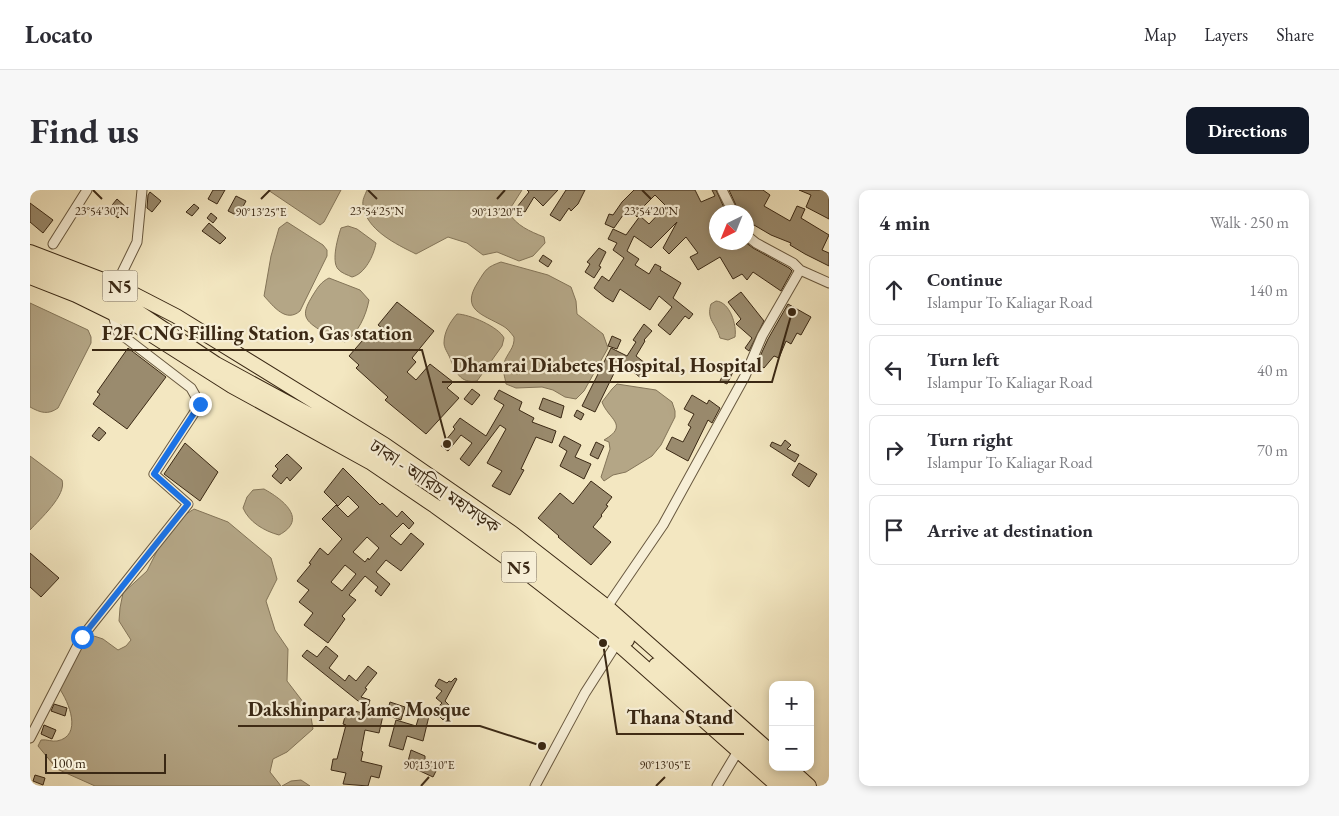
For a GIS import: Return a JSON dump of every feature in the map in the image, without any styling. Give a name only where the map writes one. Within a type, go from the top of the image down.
[{"type":"highway","name":"N5","points":[[30,252],[116,284],[204,332],[385,445],[512,533],[607,607],[769,750]]},
{"type":"highway","name":"N5","points":[[30,266],[93,289],[138,312],[236,381],[354,439],[403,469],[503,540],[588,606],[769,764]]},
{"type":"highway","name":"ঢাকা - আরিচা মহাসড়ক","points":[[30,277],[76,295],[112,312],[236,381],[378,468],[435,506],[514,563],[617,643],[778,786]]},
{"type":"highway","name":"N5","points":[[777,771],[794,786]]},
{"type":"highway","points":[[792,771],[809,786]]},
{"type":"street","points":[[53,244],[88,190]]},
{"type":"street","points":[[116,284],[137,242],[142,190]]},
{"type":"street","points":[[722,190],[730,205]]},
{"type":"street","points":[[754,241],[793,263],[800,270],[829,283]]},
{"type":"street","points":[[607,607],[663,525],[745,376],[762,336],[800,270]]},
{"type":"street","points":[[30,738],[82,637],[188,504],[154,474],[200,404],[191,388],[118,332],[112,312]]},
{"type":"street","points":[[535,786],[585,693],[617,643]]},
{"type":"street","points":[[717,786],[738,751]]},
{"type":"shaded area","points":[[268,190],[341,190],[324,222],[320,225]]},
{"type":"shaded area","points":[[367,190],[522,190],[508,212],[519,224],[544,237],[545,243],[533,256],[519,261],[497,252],[483,255],[467,243],[448,237],[416,254],[383,235],[370,222],[365,214],[363,203]]},
{"type":"shaded area","points":[[287,222],[323,245],[327,250],[327,256],[300,311],[290,315],[280,312],[264,296],[271,256],[279,228]]},
{"type":"shaded area","points":[[348,226],[357,229],[376,243],[365,268],[352,277],[339,270],[335,260],[341,228]]},
{"type":"shaded area","points":[[501,262],[548,275],[571,287],[576,301],[577,314],[603,334],[608,348],[584,391],[576,399],[565,397],[553,390],[542,387],[516,388],[506,384],[503,366],[512,347],[514,337],[504,327],[476,310],[472,305],[471,299],[473,291],[485,271]]},
{"type":"shaded area","points":[[329,278],[360,290],[369,300],[361,324],[345,342],[314,326],[307,319],[306,315],[307,307],[315,292]]},
{"type":"shaded area","points":[[716,301],[725,305],[734,321],[735,337],[728,340],[720,338],[711,318],[711,304]]},
{"type":"shaded area","points":[[30,303],[88,330],[91,337],[91,343],[58,408],[48,412],[41,412],[30,407]]},
{"type":"shaded area","points":[[457,314],[469,316],[483,322],[496,330],[504,338],[502,346],[477,381],[466,380],[459,376],[445,347],[446,331]]},
{"type":"shaded area","points":[[617,384],[656,390],[672,402],[675,417],[661,445],[652,456],[626,472],[613,475],[604,481],[601,477],[610,449],[609,442],[604,440],[612,435],[616,430],[616,426],[602,402]]},
{"type":"shaded area","points":[[30,456],[62,480],[62,486],[57,500],[30,530]]},
{"type":"shaded area","points":[[264,489],[285,504],[292,516],[292,522],[288,529],[279,535],[258,525],[249,518],[243,508],[247,497],[253,490]]},
{"type":"shaded area","points":[[194,509],[228,522],[271,558],[277,579],[266,601],[275,630],[288,649],[287,681],[310,711],[313,729],[287,752],[273,759],[270,772],[281,786],[95,786],[57,769],[38,746],[41,740],[57,741],[65,738],[70,733],[72,726],[70,710],[59,688],[78,650],[94,636],[103,639],[118,650],[126,646],[131,640],[119,621],[123,593],[147,571],[160,545],[183,516]]},
{"type":"shaded area","points":[[301,780],[310,786],[282,786],[291,781]]},
{"type":"building","points":[[213,190],[225,190],[217,204],[208,199]]},
{"type":"building","points":[[527,190],[558,190],[543,206],[534,197],[525,212],[517,207],[529,192]]},
{"type":"building","points":[[566,190],[585,190],[578,204],[571,211],[569,208],[560,221],[550,215]]},
{"type":"building","points":[[634,190],[695,190],[701,202],[715,196],[712,190],[716,190],[723,205],[709,205],[709,250],[754,249],[792,271],[781,291],[753,272],[747,280],[742,274],[733,279],[720,257],[698,270],[690,257],[698,253],[686,237],[669,254],[663,248],[677,222],[651,248],[634,236],[627,251],[639,259],[635,265],[649,274],[655,264],[661,267],[660,270],[681,283],[673,298],[693,314],[689,319],[685,316],[670,335],[658,325],[672,307],[659,296],[650,310],[620,289],[613,302],[594,288],[602,276],[609,281],[624,258],[613,250],[617,243],[608,239],[613,229],[626,235],[640,216],[649,224],[666,206],[655,195],[642,208],[644,209],[637,217],[628,208],[614,228],[605,224],[609,214],[613,215]]},
{"type":"building","points":[[729,190],[763,190],[770,195],[764,206],[790,221],[797,206],[805,209],[801,218],[829,235],[822,250],[829,253],[829,266],[790,245],[791,243],[771,235],[754,225],[754,205],[736,205]]},
{"type":"building","points":[[799,190],[829,190],[829,219],[806,207],[811,195]]},
{"type":"building","points":[[150,192],[161,201],[152,212],[147,208]]},
{"type":"building","points":[[236,196],[246,201],[238,216],[228,211]]},
{"type":"building","points":[[117,199],[127,208],[118,218],[108,210]]},
{"type":"building","points":[[30,203],[53,220],[43,233],[30,222]]},
{"type":"building","points":[[194,204],[199,208],[192,216],[186,212]]},
{"type":"building","points":[[211,213],[217,218],[213,223],[207,218]]},
{"type":"building","points":[[209,223],[226,238],[220,244],[202,231]]},
{"type":"building","points":[[599,248],[606,252],[599,266],[601,267],[594,278],[585,272],[590,264],[587,262]]},
{"type":"building","points":[[543,255],[552,261],[548,267],[539,261]]},
{"type":"building","points":[[741,292],[764,321],[749,351],[745,348],[752,338],[736,324],[741,319],[728,302]]},
{"type":"building","points":[[397,302],[434,331],[412,358],[416,362],[407,372],[416,380],[430,364],[453,382],[447,388],[459,398],[426,434],[385,400],[388,397],[356,368],[359,365],[349,356],[369,333],[379,341],[387,332],[378,325]]},
{"type":"building","points":[[788,304],[811,317],[801,335],[797,333],[791,344],[786,341],[779,358],[774,356],[764,368],[757,363]]},
{"type":"building","points":[[644,324],[652,331],[644,340],[636,356],[650,367],[641,378],[620,361],[595,412],[582,406],[611,348],[627,356],[636,342],[633,340]]},
{"type":"building","points":[[612,336],[621,340],[617,349],[608,346]]},
{"type":"building","points":[[128,348],[166,377],[127,429],[93,404],[100,394],[97,392]]},
{"type":"building","points":[[726,369],[733,372],[727,384],[720,381]]},
{"type":"building","points":[[472,389],[480,395],[472,405],[464,399]]},
{"type":"building","points":[[499,390],[522,402],[519,410],[534,418],[532,422],[556,431],[552,443],[536,437],[521,469],[524,470],[510,495],[492,486],[502,471],[487,463],[506,429],[500,425],[469,466],[460,459],[472,443],[461,435],[448,451],[441,446],[455,429],[453,427],[460,418],[486,436],[504,405],[494,399]]},
{"type":"building","points":[[692,395],[707,404],[709,400],[720,408],[712,423],[708,420],[688,461],[666,449],[672,437],[683,442],[691,427],[688,425],[694,414],[684,409]]},
{"type":"building","points":[[543,398],[564,406],[561,418],[539,409]]},
{"type":"building","points":[[577,410],[584,414],[581,420],[574,416]]},
{"type":"building","points":[[99,427],[106,433],[99,441],[92,436]]},
{"type":"building","points":[[564,436],[581,445],[575,457],[591,464],[584,479],[560,466],[567,451],[559,446]]},
{"type":"building","points":[[785,440],[791,445],[787,449],[799,455],[795,462],[770,446],[772,442],[781,446]]},
{"type":"building","points":[[596,442],[604,446],[598,459],[590,455]]},
{"type":"building","points":[[185,443],[218,472],[200,501],[164,474]]},
{"type":"building","points":[[287,454],[302,468],[290,481],[287,477],[281,484],[272,476],[278,469],[275,466]]},
{"type":"building","points":[[799,463],[817,474],[809,487],[792,475]]},
{"type":"building","points":[[343,468],[380,505],[382,503],[397,517],[402,511],[414,523],[409,529],[403,523],[390,536],[401,545],[411,533],[424,544],[401,571],[386,560],[376,572],[390,584],[381,596],[375,591],[378,587],[365,576],[349,595],[356,600],[342,616],[345,619],[328,643],[304,625],[313,613],[299,602],[309,590],[297,581],[311,564],[309,563],[320,548],[328,555],[342,539],[322,519],[336,505],[348,517],[359,507],[348,496],[338,506],[324,492]],"holes":[[[367,537],[379,548],[365,562],[353,552]],[[345,565],[356,574],[342,591],[331,582]]]},
{"type":"building","points":[[591,481],[612,497],[606,505],[608,506],[602,516],[593,527],[611,542],[591,565],[538,518],[560,493],[573,504]]},
{"type":"building","points":[[30,553],[59,578],[41,597],[30,587]]},
{"type":"building","points":[[326,646],[338,656],[329,668],[345,681],[349,675],[356,681],[368,666],[377,673],[365,688],[367,689],[361,697],[370,700],[368,707],[384,711],[379,733],[365,730],[361,761],[382,766],[379,778],[371,776],[368,786],[343,784],[346,773],[331,770],[333,759],[337,759],[346,725],[343,724],[347,709],[378,717],[302,656],[307,650],[317,657]]},
{"type":"building","points":[[455,678],[457,679],[445,701],[451,707],[447,712],[449,714],[443,720],[434,711],[442,703],[436,698],[442,691],[435,686],[439,679],[447,683]]},
{"type":"building","points":[[390,702],[405,707],[401,720],[386,715]]},
{"type":"building","points":[[54,704],[67,708],[65,716],[51,711]]},
{"type":"building","points":[[420,713],[429,716],[423,741],[407,736],[403,750],[389,746],[396,720],[416,726]]},
{"type":"building","points":[[44,725],[56,730],[52,739],[41,734]]},
{"type":"building","points":[[411,750],[425,756],[425,764],[437,769],[433,777],[407,765]]},
{"type":"building","points":[[35,775],[45,778],[43,785],[33,781]]},
{"type":"place","name":"Dhamrai Diabetes Hospital, Hospital","points":[[792,312]]},
{"type":"place","name":"F2F CNG Filling Station, Gas station","points":[[447,444]]},
{"type":"place","name":"Thana Stand","points":[[603,643]]},
{"type":"place","name":"Dakshinpara Jame Mosque","points":[[542,746]]},
{"type":"route","points":[[82,637],[188,504],[154,474],[200,404]]}]
